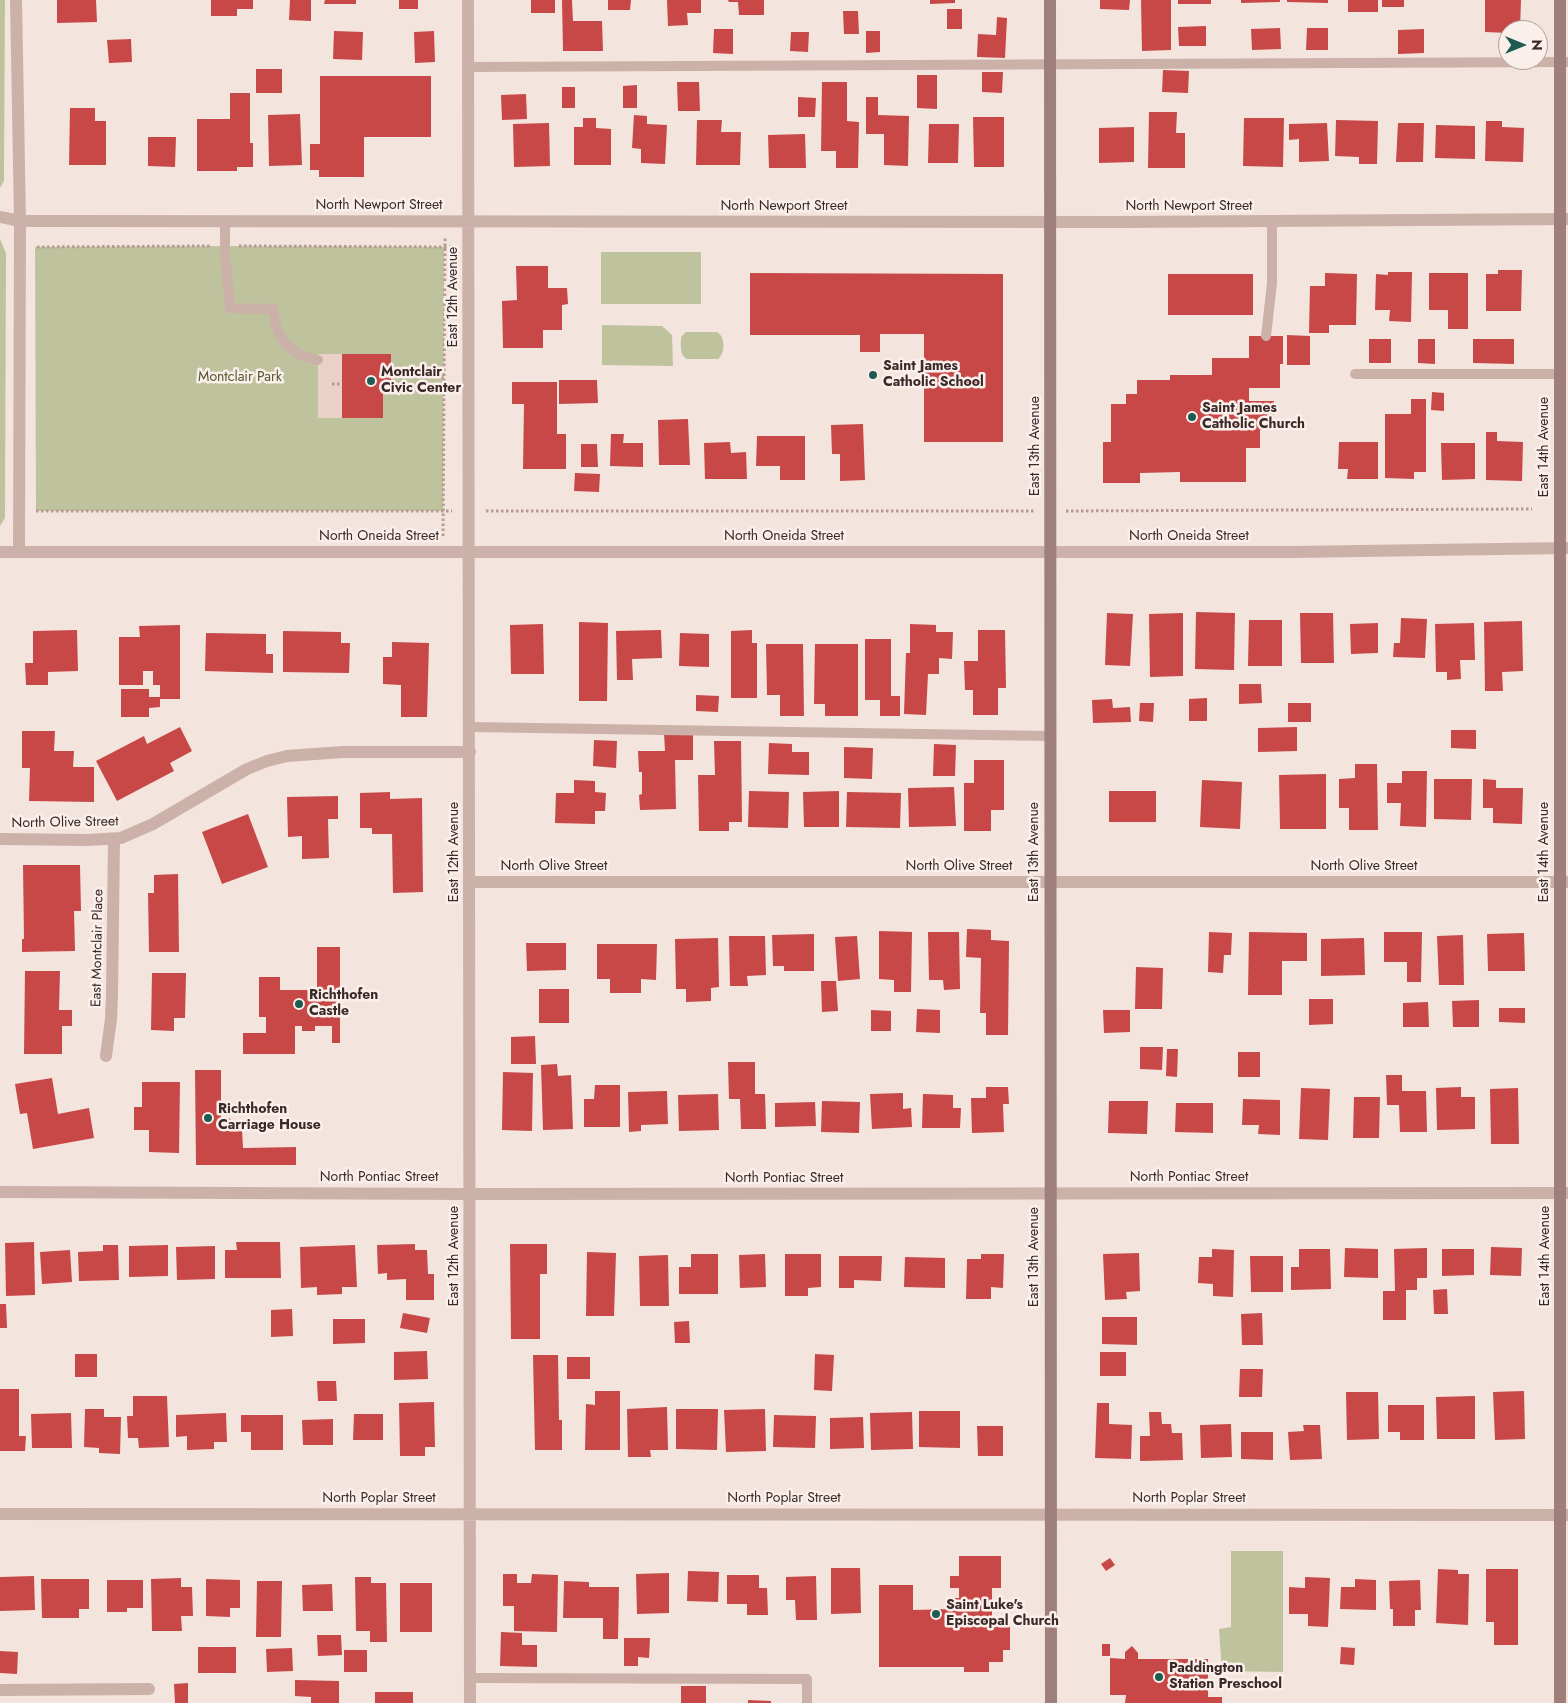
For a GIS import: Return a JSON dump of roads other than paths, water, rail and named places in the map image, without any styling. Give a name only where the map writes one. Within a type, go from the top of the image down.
[{"type":"main road","name":"East 13th Avenue","points":[[1050,0],[1051,1703]]},
{"type":"main road","name":"East 14th Avenue","points":[[1560,0],[1564,62],[1564,219],[1560,374],[1564,548],[1564,1515],[1560,1703]]},
{"type":"street","points":[[16,0],[20,221],[20,552]]},
{"type":"street","name":"East 12th Avenue","points":[[468,0],[470,1703]]},
{"type":"street","name":"North Newport Street","points":[[0,217],[20,221],[469,222],[1051,222],[1564,219]]},
{"type":"street","name":"North Oneida Street","points":[[0,552],[1292,552],[1564,548]]},
{"type":"street","name":"North Olive Street","points":[[0,839],[114,840],[140,831],[235,775],[273,759],[299,754],[325,752],[470,752]]},
{"type":"street","name":"East Montclair Place","points":[[106,1056],[112,1011],[114,840]]},
{"type":"street","name":"North Olive Street","points":[[470,882],[1564,882]]},
{"type":"street","name":"North Pontiac Street","points":[[0,1192],[470,1194],[1564,1193]]},
{"type":"street","name":"North Poplar Street","points":[[0,1514],[1564,1515]]},
{"type":"street","points":[[0,1690],[149,1689]]},
{"type":"lane","points":[[468,67],[1564,62]]},
{"type":"lane","points":[[224,221],[230,308],[273,309],[281,339],[300,355],[318,360]]},
{"type":"lane","points":[[1266,336],[1272,283],[1272,221]]},
{"type":"lane","points":[[1355,374],[1560,374]]},
{"type":"lane","points":[[470,727],[1050,736]]},
{"type":"lane","points":[[470,1678],[807,1679],[807,1703]]},
{"type":"place","name":"Saint James Catholic School","points":[[873,375]]},
{"type":"place","name":"Montclair Civic Center","points":[[371,381]]},
{"type":"place","name":"Saint James Catholic Church","points":[[1192,417]]},
{"type":"place","name":"Richthofen Castle","points":[[299,1004]]},
{"type":"place","name":"Richthofen Carriage House","points":[[208,1118]]},
{"type":"place","name":"Saint Luke's Episcopal Church","points":[[936,1614]]},
{"type":"place","name":"Paddington Station Preschool","points":[[1159,1677]]},
{"type":"park label","name":"Montclair Park","points":[[240,378]]}]
